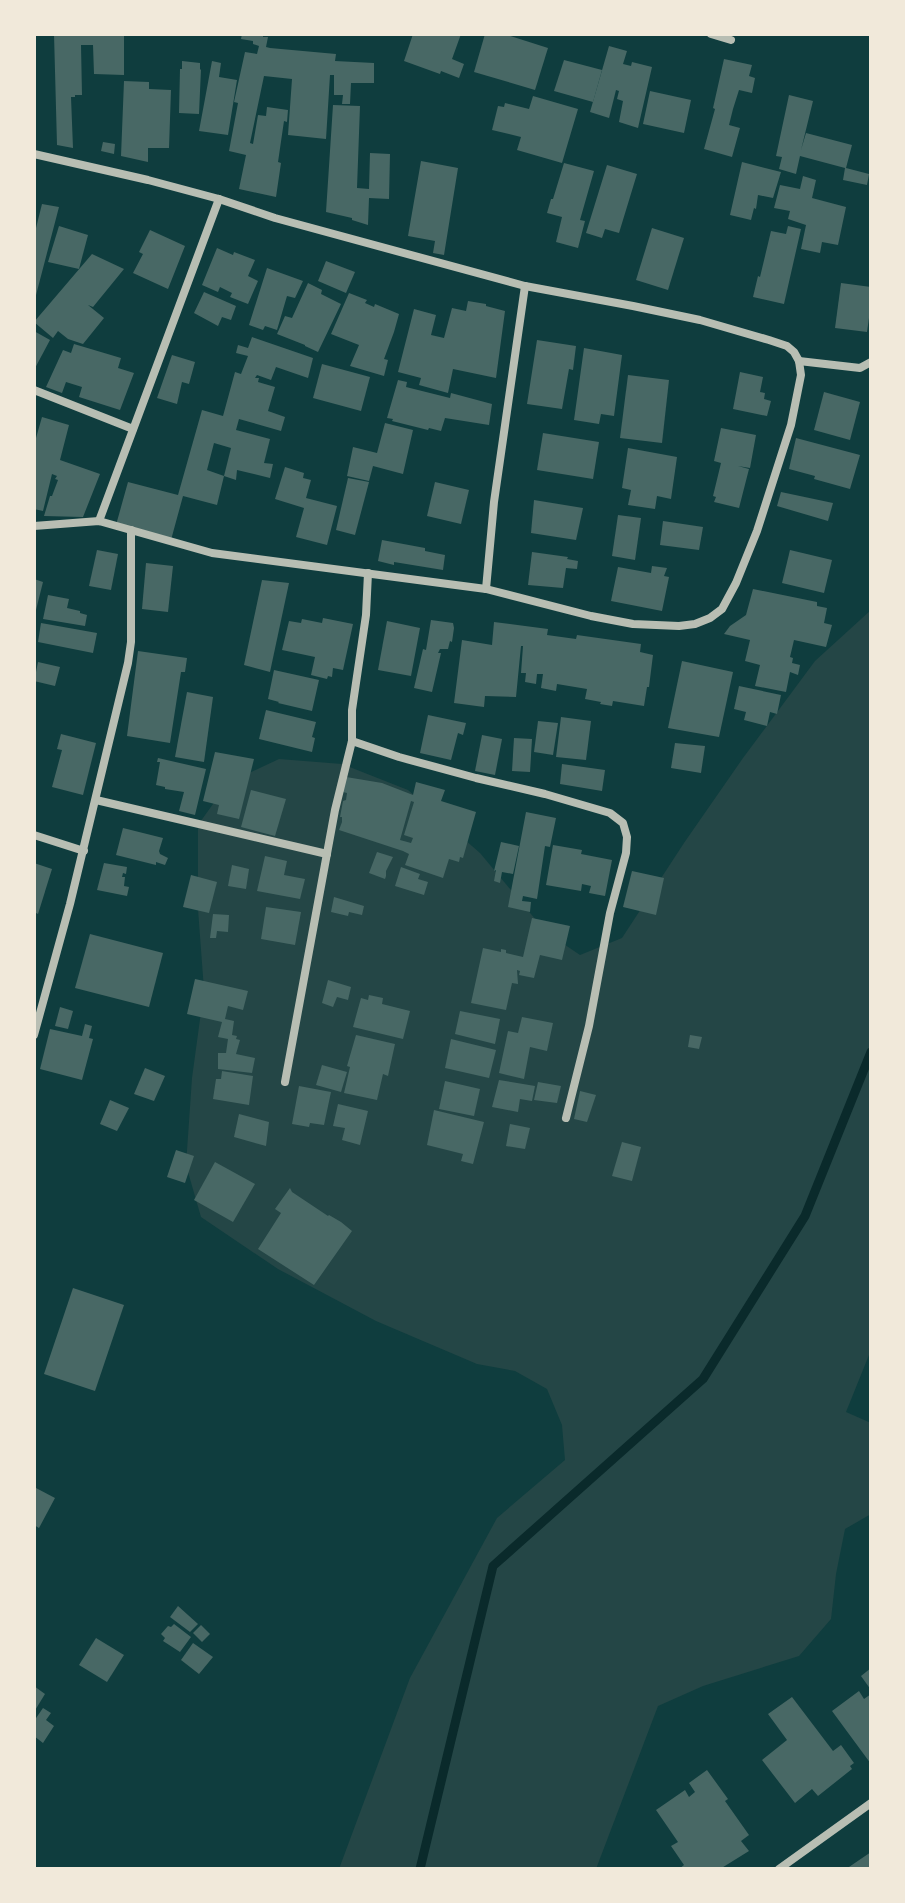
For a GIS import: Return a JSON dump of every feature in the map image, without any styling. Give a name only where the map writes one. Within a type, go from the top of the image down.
[{"type":"street","points":[[711,34],[731,40]]},
{"type":"street","points":[[34,154],[219,199],[275,218],[525,286],[714,324],[787,346],[799,361],[801,375],[791,425],[757,531],[736,583],[722,609],[695,624],[633,624],[486,589],[212,553],[99,521],[34,526]]},
{"type":"street","points":[[99,521],[219,199]]},
{"type":"street","points":[[486,589],[494,502],[525,286]]},
{"type":"street","points":[[799,361],[860,368],[871,362]]},
{"type":"street","points":[[34,390],[133,429]]},
{"type":"street","points":[[34,1035],[84,851],[128,663],[131,642],[131,530]]},
{"type":"street","points":[[285,1082],[335,810],[352,741],[352,710],[364,628],[368,573]]},
{"type":"street","points":[[352,741],[399,757],[610,813],[623,823],[627,837],[626,853],[566,1118]]},
{"type":"street","points":[[96,800],[327,854]]},
{"type":"street","points":[[34,835],[84,851]]},
{"type":"street","points":[[779,1869],[871,1803]]},
{"type":"shaded area","points":[[871,610],[871,1350],[846,1412],[871,1423],[871,1514],[845,1529],[831,1619],[799,1656],[703,1686],[658,1706],[596,1869],[339,1869],[410,1678],[497,1518],[565,1460],[562,1425],[547,1389],[515,1371],[477,1364],[376,1321],[278,1269],[201,1217],[186,1165],[192,1078],[204,990],[198,909],[198,825],[228,783],[279,759],[342,764],[408,790],[480,853],[546,932],[580,955],[622,938],[743,758],[815,661]]},
{"type":"building","points":[[54,34],[124,34],[124,75],[94,74],[93,45],[81,45],[82,95],[71,97],[73,148],[57,145]]},
{"type":"building","points":[[242,34],[263,34],[263,37],[268,37],[266,47],[270,48],[336,54],[335,61],[374,63],[374,83],[351,83],[350,104],[342,104],[343,95],[334,95],[334,75],[330,75],[326,139],[288,135],[292,79],[264,76],[250,143],[253,144],[258,115],[266,116],[267,107],[288,110],[278,162],[281,163],[276,197],[239,189],[246,155],[229,151],[238,103],[234,102],[245,52],[257,54],[259,46],[253,41],[241,39]]},
{"type":"building","points":[[413,34],[461,34],[452,59],[464,64],[459,78],[404,61]]},
{"type":"building","points":[[485,34],[504,34],[548,48],[535,90],[474,72]]},
{"type":"building","points":[[609,46],[627,51],[623,64],[631,66],[632,62],[652,67],[638,128],[619,122],[623,101],[617,99],[619,91],[616,90],[609,118],[590,112]]},
{"type":"building","points":[[724,59],[752,65],[749,76],[755,78],[752,93],[739,90],[733,109],[729,125],[740,128],[732,157],[704,149]]},
{"type":"building","points":[[564,60],[602,70],[593,102],[554,91]]},
{"type":"building","points":[[182,61],[200,63],[199,114],[179,113]]},
{"type":"building","points":[[212,61],[221,63],[219,77],[237,80],[228,135],[199,131]]},
{"type":"building","points":[[124,81],[149,82],[149,89],[171,90],[169,148],[148,148],[148,162],[121,156]]},
{"type":"building","points":[[650,91],[691,100],[684,133],[643,124]]},
{"type":"building","points":[[789,95],[813,101],[801,150],[806,133],[852,145],[846,168],[869,174],[867,185],[843,180],[845,168],[800,156],[796,174],[779,169],[782,157],[776,156]]},
{"type":"building","points":[[533,96],[578,109],[562,163],[517,150],[521,137],[492,130],[498,106],[504,107],[505,103],[529,109]]},
{"type":"building","points":[[333,105],[360,106],[357,188],[369,189],[370,153],[390,154],[389,199],[369,198],[368,225],[326,212]]},
{"type":"building","points":[[103,142],[115,144],[114,154],[101,151]]},
{"type":"building","points":[[421,161],[458,168],[444,255],[433,253],[435,241],[408,236]]},
{"type":"building","points":[[742,162],[781,172],[773,198],[758,195],[751,220],[730,215]]},
{"type":"building","points":[[564,163],[594,171],[580,220],[585,221],[578,248],[556,242],[562,217],[547,213]]},
{"type":"building","points":[[607,165],[637,174],[619,233],[605,229],[602,238],[586,233]]},
{"type":"building","points":[[803,176],[816,180],[812,198],[846,207],[838,245],[822,242],[820,253],[801,249],[806,225],[788,219],[790,211],[774,208],[780,185],[800,189]]},
{"type":"building","points":[[42,204],[59,207],[35,299],[34,228]]},
{"type":"building","points":[[59,226],[88,235],[79,269],[48,262]]},
{"type":"building","points":[[788,226],[801,229],[784,304],[753,297],[771,231],[786,234]]},
{"type":"building","points":[[652,228],[684,238],[668,290],[636,280]]},
{"type":"building","points":[[150,230],[185,246],[168,289],[133,273]]},
{"type":"building","points":[[217,248],[255,260],[248,276],[258,281],[248,304],[230,297],[232,293],[220,287],[218,292],[202,285]]},
{"type":"building","points":[[92,254],[124,269],[93,307],[88,305],[104,318],[83,344],[68,339],[58,331],[53,338],[34,322]]},
{"type":"building","points":[[326,261],[355,272],[346,293],[318,281]]},
{"type":"building","points":[[267,268],[303,281],[295,298],[287,296],[277,330],[265,326],[263,330],[249,325]]},
{"type":"building","points":[[308,283],[341,304],[318,352],[277,334],[285,316],[292,318]]},
{"type":"building","points":[[841,283],[871,287],[867,332],[835,328]]},
{"type":"building","points":[[204,292],[236,306],[231,320],[222,317],[218,326],[194,313]]},
{"type":"building","points":[[349,293],[367,300],[365,303],[374,307],[375,304],[399,314],[384,359],[388,360],[384,376],[350,366],[359,345],[331,334]]},
{"type":"building","points":[[468,301],[505,311],[496,378],[453,369],[448,393],[419,385],[421,378],[398,372],[414,309],[436,315],[431,335],[444,338],[452,308],[466,311]]},
{"type":"building","points":[[34,331],[50,340],[34,370]]},
{"type":"building","points":[[252,337],[313,358],[308,378],[276,367],[271,380],[257,375],[255,378],[259,378],[258,382],[275,387],[268,411],[285,417],[281,431],[239,419],[236,430],[270,439],[264,463],[273,464],[270,478],[237,470],[236,480],[224,476],[217,505],[183,496],[171,540],[116,525],[128,482],[178,495],[202,410],[223,416],[235,372],[241,374],[248,356],[236,353],[238,345],[248,348]],"holes":[[[214,443],[231,448],[224,476],[207,470]]]},
{"type":"building","points":[[537,340],[576,346],[562,409],[527,404]]},
{"type":"building","points":[[74,344],[121,358],[118,368],[134,373],[120,410],[79,397],[82,387],[66,382],[62,393],[46,387],[63,350],[71,353]]},
{"type":"building","points":[[584,348],[622,355],[614,416],[601,414],[599,424],[574,420]]},
{"type":"building","points":[[172,355],[195,362],[189,384],[182,382],[177,404],[157,398]]},
{"type":"building","points":[[322,364],[370,377],[361,411],[313,398]]},
{"type":"building","points":[[740,372],[763,377],[760,392],[765,393],[764,399],[771,401],[767,416],[733,409]]},
{"type":"building","points":[[628,375],[669,380],[662,443],[620,438]]},
{"type":"building","points":[[398,380],[407,382],[406,387],[450,398],[451,393],[492,404],[489,425],[445,418],[441,431],[392,421],[387,418]]},
{"type":"building","points":[[824,392],[860,402],[850,440],[814,430]]},
{"type":"building","points":[[42,417],[69,425],[60,460],[100,474],[83,517],[44,516],[58,480],[52,474],[43,511],[34,509],[34,445]]},
{"type":"building","points":[[385,423],[413,430],[403,474],[373,466],[369,481],[347,476],[353,447],[377,453]]},
{"type":"building","points":[[721,428],[756,435],[750,468],[738,466],[749,469],[739,508],[714,502],[721,463],[714,461]]},
{"type":"building","points":[[543,433],[599,442],[593,479],[537,470]]},
{"type":"building","points":[[796,438],[860,455],[850,489],[789,469]]},
{"type":"building","points":[[628,448],[677,457],[671,499],[657,496],[655,509],[628,505],[631,490],[622,488]]},
{"type":"building","points":[[285,467],[304,473],[303,478],[311,480],[306,498],[337,506],[327,545],[296,537],[304,508],[275,499]]},
{"type":"building","points":[[348,478],[369,482],[355,535],[336,530]]},
{"type":"building","points":[[435,482],[469,490],[461,524],[427,516]]},
{"type":"building","points":[[781,492],[833,503],[828,521],[777,506]]},
{"type":"building","points":[[534,500],[583,508],[576,540],[531,533]]},
{"type":"building","points":[[618,515],[641,518],[635,560],[612,556]]},
{"type":"building","points":[[663,521],[703,527],[699,550],[660,545]]},
{"type":"building","points":[[382,540],[445,555],[443,570],[378,561]]},
{"type":"building","points":[[97,550],[118,554],[111,590],[89,586]]},
{"type":"building","points":[[790,550],[832,560],[824,593],[782,583]]},
{"type":"building","points":[[532,552],[568,557],[578,561],[577,569],[566,568],[563,588],[528,585]]},
{"type":"building","points":[[146,563],[173,566],[168,612],[142,609]]},
{"type":"building","points":[[652,566],[667,568],[664,576],[669,577],[662,611],[611,601],[618,567],[651,573]]},
{"type":"building","points":[[34,579],[43,582],[35,614],[34,614]]},
{"type":"building","points":[[262,580],[289,583],[270,672],[244,665]]},
{"type":"building","points":[[753,589],[817,602],[817,606],[827,608],[824,623],[832,625],[826,647],[794,640],[790,657],[793,658],[792,663],[800,665],[798,675],[790,672],[786,692],[755,686],[760,665],[745,661],[750,640],[724,634],[746,615]]},
{"type":"building","points":[[48,595],[69,599],[67,608],[87,615],[85,626],[43,619]]},
{"type":"building","points":[[323,618],[353,624],[343,670],[333,668],[332,677],[328,676],[327,679],[311,675],[315,657],[282,650],[289,621],[301,623],[302,619],[322,623]]},
{"type":"building","points":[[431,620],[453,623],[454,628],[448,649],[440,649],[438,653],[441,653],[432,692],[414,688],[423,649],[426,650]]},
{"type":"building","points":[[387,621],[420,628],[411,676],[378,670]]},
{"type":"building","points":[[494,622],[548,629],[547,635],[576,639],[577,635],[641,644],[640,652],[653,655],[644,706],[613,701],[612,706],[600,704],[585,699],[587,689],[557,684],[556,691],[541,688],[543,674],[537,674],[536,684],[525,682],[526,673],[521,673],[523,646],[516,697],[485,696],[484,707],[454,703],[462,640],[492,645]]},
{"type":"building","points":[[41,623],[97,633],[93,653],[38,642]]},
{"type":"building","points":[[138,651],[187,658],[185,672],[181,672],[170,743],[127,736]]},
{"type":"building","points":[[682,661],[733,672],[719,737],[668,728]]},
{"type":"building","points":[[38,662],[60,667],[55,686],[34,681]]},
{"type":"building","points":[[274,670],[319,680],[312,711],[268,699]]},
{"type":"building","points":[[739,686],[781,695],[777,714],[770,712],[767,726],[744,720],[746,712],[734,709]]},
{"type":"building","points":[[187,692],[213,697],[204,762],[175,757]]},
{"type":"building","points":[[266,710],[316,722],[312,752],[259,739]]},
{"type":"building","points":[[428,715],[466,723],[463,735],[458,733],[451,760],[420,753]]},
{"type":"building","points":[[561,717],[591,721],[586,760],[556,757]]},
{"type":"building","points":[[538,721],[558,723],[553,755],[534,752]]},
{"type":"building","points":[[61,734],[96,743],[83,795],[52,787],[62,750],[57,749]]},
{"type":"building","points":[[482,735],[502,739],[495,775],[475,771]]},
{"type":"building","points":[[514,738],[532,739],[530,772],[512,771]]},
{"type":"building","points":[[675,743],[705,746],[701,773],[671,768]]},
{"type":"building","points":[[215,752],[254,759],[239,819],[217,814],[219,805],[203,801]]},
{"type":"building","points":[[158,758],[206,769],[195,815],[179,811],[184,792],[156,785]]},
{"type":"building","points":[[562,764],[605,770],[602,791],[560,784]]},
{"type":"building","points":[[346,777],[382,783],[413,795],[416,782],[445,790],[441,801],[476,812],[463,858],[460,857],[459,862],[449,859],[443,878],[405,865],[409,854],[403,851],[339,830],[347,793],[343,792]],"holes":[[[411,801],[414,802],[404,835],[413,838],[411,843],[400,840]]]},
{"type":"building","points":[[251,790],[286,799],[275,836],[241,827]]},
{"type":"building","points":[[526,812],[556,818],[550,847],[545,846],[537,899],[523,896],[522,901],[531,902],[530,912],[508,907]]},
{"type":"building","points":[[123,828],[163,838],[159,851],[168,858],[165,865],[116,855]]},
{"type":"building","points":[[501,842],[519,846],[513,874],[502,872],[500,883],[494,881],[494,871]]},
{"type":"building","points":[[553,845],[612,860],[605,896],[589,893],[591,886],[582,884],[581,891],[546,885]]},
{"type":"building","points":[[377,852],[393,857],[385,879],[369,873]]},
{"type":"building","points":[[265,856],[287,861],[284,875],[305,879],[300,899],[257,891]]},
{"type":"building","points":[[34,863],[52,869],[38,914],[34,912]]},
{"type":"building","points":[[104,863],[127,867],[122,877],[125,877],[124,886],[129,887],[127,896],[97,890]]},
{"type":"building","points":[[232,865],[249,869],[246,889],[228,886]]},
{"type":"building","points":[[401,867],[420,874],[418,879],[428,882],[424,895],[395,886]]},
{"type":"building","points":[[632,871],[664,878],[656,915],[623,907]]},
{"type":"building","points":[[191,875],[217,882],[209,913],[183,907]]},
{"type":"building","points":[[334,897],[364,906],[362,915],[331,912]]},
{"type":"building","points":[[266,907],[301,912],[295,945],[261,939]]},
{"type":"building","points":[[213,914],[229,915],[228,932],[217,931],[216,938],[210,938]]},
{"type":"building","points":[[532,918],[570,926],[562,960],[540,955],[534,978],[519,975],[520,971],[517,970],[518,984],[512,983],[506,1010],[471,1003],[483,948],[501,952],[501,949],[506,950],[506,953],[523,957]]},
{"type":"building","points":[[90,934],[163,953],[149,1007],[75,988]]},
{"type":"building","points":[[195,979],[248,991],[243,1010],[228,1006],[225,1019],[234,1021],[232,1035],[240,1040],[236,1054],[255,1058],[252,1073],[218,1069],[218,1053],[226,1053],[228,1039],[218,1037],[222,1022],[187,1014]]},
{"type":"building","points":[[328,980],[351,987],[348,1000],[337,997],[333,1007],[322,1003]]},
{"type":"building","points":[[369,995],[383,998],[382,1004],[410,1011],[403,1039],[353,1027],[361,998],[368,1000]]},
{"type":"building","points":[[60,1007],[73,1011],[68,1029],[55,1026]]},
{"type":"building","points":[[460,1011],[500,1019],[495,1044],[455,1034]]},
{"type":"building","points":[[522,1017],[553,1023],[547,1051],[530,1047],[524,1079],[499,1073],[508,1031],[518,1033]]},
{"type":"building","points":[[85,1024],[92,1026],[89,1038],[93,1039],[82,1080],[40,1069],[50,1029],[82,1036]]},
{"type":"building","points":[[356,1035],[395,1044],[388,1076],[383,1074],[377,1100],[344,1093],[350,1067],[347,1066]]},
{"type":"building","points":[[690,1035],[702,1037],[699,1049],[688,1047]]},
{"type":"building","points":[[451,1039],[496,1050],[489,1078],[445,1068]]},
{"type":"building","points":[[322,1065],[347,1072],[341,1092],[316,1085]]},
{"type":"building","points":[[145,1068],[165,1076],[154,1101],[134,1094]]},
{"type":"building","points":[[222,1071],[253,1076],[249,1105],[213,1099],[216,1079],[221,1079]]},
{"type":"building","points":[[499,1080],[535,1086],[532,1101],[520,1099],[518,1112],[492,1107]]},
{"type":"building","points":[[445,1081],[480,1089],[474,1116],[439,1109]]},
{"type":"building","points":[[538,1082],[561,1086],[557,1103],[534,1100]]},
{"type":"building","points":[[299,1086],[331,1092],[324,1125],[310,1123],[309,1127],[292,1124]]},
{"type":"building","points":[[580,1091],[596,1095],[587,1122],[574,1119]]},
{"type":"building","points":[[110,1100],[129,1108],[117,1131],[100,1124]]},
{"type":"building","points":[[338,1104],[368,1111],[360,1145],[342,1140],[345,1128],[333,1126]]},
{"type":"building","points":[[434,1110],[484,1122],[473,1164],[461,1161],[463,1154],[427,1145]]},
{"type":"building","points":[[239,1114],[269,1122],[266,1146],[234,1137]]},
{"type":"building","points":[[510,1124],[530,1128],[525,1149],[506,1146]]},
{"type":"building","points":[[622,1142],[641,1147],[632,1181],[612,1176]]},
{"type":"building","points":[[176,1150],[194,1156],[185,1183],[167,1177]]},
{"type":"building","points":[[215,1162],[255,1184],[233,1222],[194,1200]]},
{"type":"building","points":[[290,1188],[352,1231],[314,1285],[258,1249],[281,1213],[275,1209]]},
{"type":"building","points":[[73,1288],[124,1305],[95,1391],[44,1374]]},
{"type":"building","points":[[36,1488],[55,1498],[39,1528],[34,1525]]},
{"type":"building","points":[[178,1606],[198,1624],[190,1632],[170,1617]]},
{"type":"building","points":[[174,1624],[191,1637],[180,1652],[163,1641],[165,1638],[161,1634]]},
{"type":"building","points":[[201,1625],[210,1634],[202,1642],[193,1633]]},
{"type":"building","points":[[96,1638],[124,1655],[107,1682],[79,1665]]},
{"type":"building","points":[[193,1643],[213,1657],[199,1674],[181,1660]]},
{"type":"building","points":[[871,1668],[871,1690],[861,1676]]},
{"type":"building","points":[[34,1686],[45,1694],[34,1712]]},
{"type":"building","points":[[859,1691],[864,1699],[871,1694],[871,1764],[832,1711]]},
{"type":"building","points":[[792,1697],[833,1751],[841,1745],[854,1763],[850,1766],[852,1769],[818,1796],[812,1789],[795,1803],[762,1760],[787,1740],[768,1714]]},
{"type":"building","points":[[43,1708],[51,1713],[46,1720],[54,1726],[43,1743],[34,1736],[34,1721]]},
{"type":"building","points":[[707,1770],[749,1835],[741,1841],[749,1851],[720,1869],[679,1869],[684,1865],[671,1846],[678,1842],[656,1810],[685,1790],[689,1797],[695,1792],[689,1783]]},
{"type":"building","points":[[871,1852],[871,1869],[846,1869]]},
{"type":"waterway","points":[[420,1869],[493,1566],[703,1379],[805,1216],[871,1052]]}]
